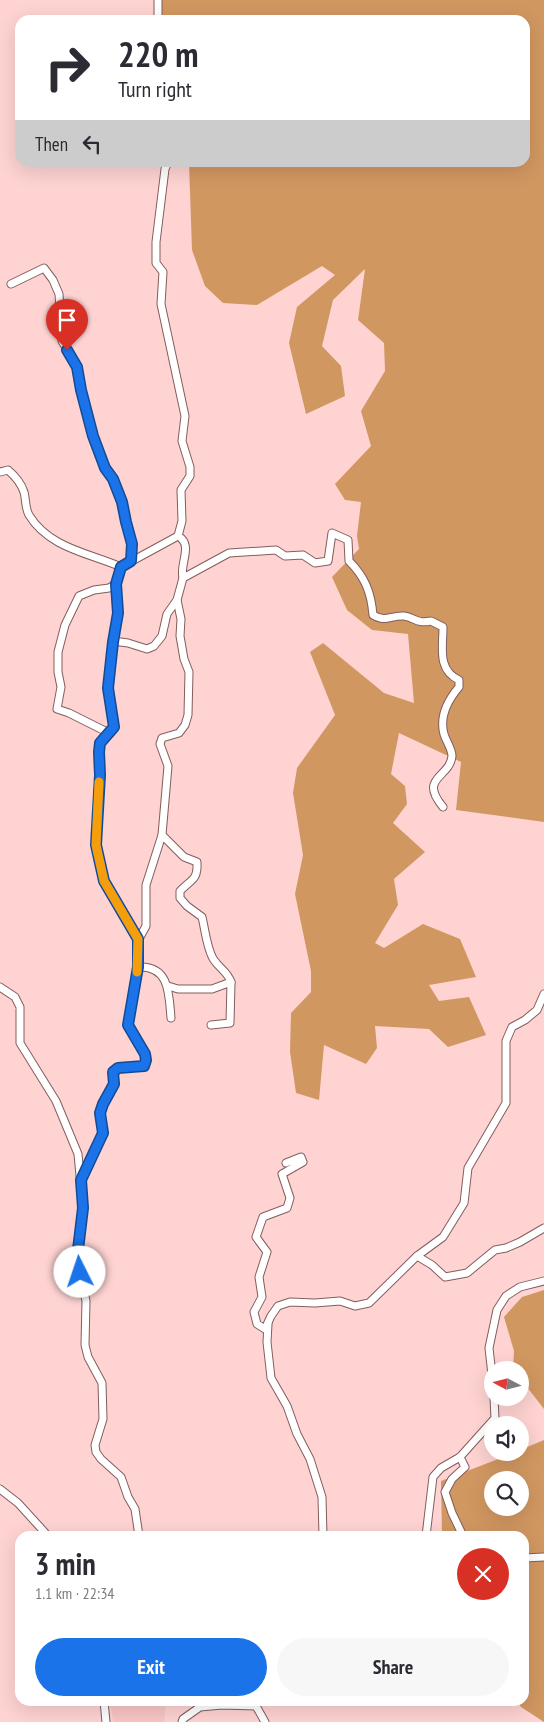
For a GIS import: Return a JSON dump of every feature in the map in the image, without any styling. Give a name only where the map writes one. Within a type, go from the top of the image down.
[{"type":"street","points":[[158,0],[158,15]]},
{"type":"street","points":[[81,1180],[103,1133],[100,1113],[114,1084],[113,1072],[118,1068],[144,1066],[146,1060],[145,1054],[128,1025],[138,967],[138,939],[104,881],[96,845],[100,743],[114,727],[108,688],[118,613],[116,584],[121,567],[178,536],[182,521],[180,490],[190,476],[190,467],[182,441],[185,416],[161,304],[163,272],[156,263],[156,242],[166,167]]},
{"type":"street","points":[[11,284],[44,268],[59,294],[62,341],[77,367],[93,436],[105,468],[113,479],[122,502],[132,544],[131,561]]},
{"type":"street","points":[[0,472],[8,470],[17,478],[23,491],[28,512],[45,535],[80,553],[121,567]]},
{"type":"street","points":[[183,578],[229,553],[276,550],[285,556],[303,555],[315,563],[328,561],[332,533],[348,540],[349,561],[359,571],[372,598],[373,615],[381,620],[404,616],[421,623],[431,620],[443,627],[443,661],[450,676],[459,680],[459,687],[450,697],[444,710],[444,732],[452,753],[451,762],[436,778],[434,787],[435,797],[443,806]]},
{"type":"street","points":[[113,642],[128,643],[147,649],[154,646],[162,636],[167,614],[177,600],[183,578],[181,572],[186,543],[178,536]]},
{"type":"street","points":[[109,733],[57,709],[61,687],[58,672],[58,652],[65,625],[79,596],[94,590],[109,588],[116,584]]},
{"type":"street","points":[[138,939],[146,926],[146,885],[162,835],[168,766],[160,744],[162,738],[179,733],[185,725],[188,715],[189,672],[184,659],[180,636],[181,619],[177,600]]},
{"type":"street","points":[[162,835],[184,857],[197,862],[198,873],[193,881],[180,890],[180,898],[202,917],[212,958],[218,966],[227,972],[231,982],[230,1023],[211,1025]]},
{"type":"street","points":[[138,967],[147,966],[160,973],[168,986],[171,1018]]},
{"type":"street","points":[[168,986],[178,989],[212,989],[231,982]]},
{"type":"street","points":[[0,987],[15,997],[20,1007],[20,1043],[56,1101],[78,1154],[83,1208],[77,1258],[86,1301],[85,1345],[88,1357],[102,1383],[103,1419],[95,1445],[96,1452],[121,1477],[128,1497],[136,1510],[138,1531]]},
{"type":"street","points":[[286,1163],[301,1157],[303,1162],[282,1174],[290,1198],[287,1208],[263,1217],[256,1237],[267,1252],[259,1276],[262,1297],[254,1312],[257,1324],[265,1329],[278,1306],[290,1302],[340,1301],[355,1306],[368,1303],[417,1256],[443,1236],[464,1204],[468,1168],[506,1103],[506,1041],[512,1027],[526,1020],[537,1010],[544,994]]},
{"type":"street","points":[[417,1256],[432,1265],[445,1277],[467,1273],[495,1250],[520,1242],[544,1228]]},
{"type":"street","points":[[498,1240],[506,1248]]},
{"type":"street","points":[[490,1361],[489,1348],[497,1310],[506,1296],[520,1287],[544,1281]]},
{"type":"street","points":[[268,1323],[268,1351],[271,1378],[287,1406],[297,1434],[310,1459],[322,1497],[323,1531]]},
{"type":"street","points":[[427,1531],[432,1477],[441,1468],[460,1457],[495,1418],[494,1406]]},
{"type":"street","points":[[460,1457],[465,1466],[452,1479],[445,1492],[461,1531]]},
{"type":"street","points":[[0,1489],[18,1503],[43,1531]]},
{"type":"street","points":[[529,1558],[544,1557]]},
{"type":"street","points":[[104,1706],[106,1722]]},
{"type":"street","points":[[182,1722],[183,1719],[200,1707],[207,1706]]},
{"type":"street","points":[[259,1706],[265,1722]]},
{"type":"shaded area","points":[[162,0],[544,0],[544,822],[456,810],[461,762],[399,733],[391,774],[405,786],[407,804],[393,823],[425,852],[394,879],[398,905],[375,943],[384,948],[423,924],[460,939],[476,977],[429,985],[439,1001],[469,997],[486,1035],[448,1047],[429,1029],[375,1026],[377,1048],[366,1064],[324,1045],[319,1100],[296,1093],[290,1052],[291,1013],[311,992],[311,971],[295,894],[303,855],[293,793],[297,768],[335,715],[310,652],[323,643],[384,693],[414,703],[408,634],[372,630],[347,610],[332,577],[359,549],[357,536],[361,502],[345,500],[335,484],[371,446],[361,411],[385,371],[384,343],[358,320],[365,269],[333,300],[322,346],[341,366],[345,396],[306,414],[289,343],[297,307],[335,275],[322,266],[257,305],[223,303],[205,286],[192,250],[189,167],[530,167],[530,15],[161,15]]},
{"type":"shaded area","points":[[544,1290],[544,1409],[529,1390],[529,1361],[513,1361],[514,1351],[504,1317],[522,1297]]},
{"type":"shaded area","points":[[544,1440],[544,1722],[520,1706],[529,1706],[529,1531],[442,1531],[441,1481],[493,1461],[529,1461],[529,1446]]},
{"type":"shaded area","points":[[111,1706],[166,1706],[164,1722],[113,1722]]},
{"type":"slow traffic","points":[[99,782],[96,845],[104,881],[138,939],[137,972]]},
{"type":"route","points":[[67,350],[77,367],[93,436],[105,468],[113,479],[122,502],[132,544],[131,561],[121,567],[116,584],[118,613],[108,688],[114,727],[100,743],[96,845],[104,881],[138,939],[138,967],[128,1025],[145,1054],[146,1060],[144,1066],[118,1068],[113,1072],[114,1084],[100,1113],[103,1133],[81,1180],[83,1208],[77,1258],[80,1272]]}]
